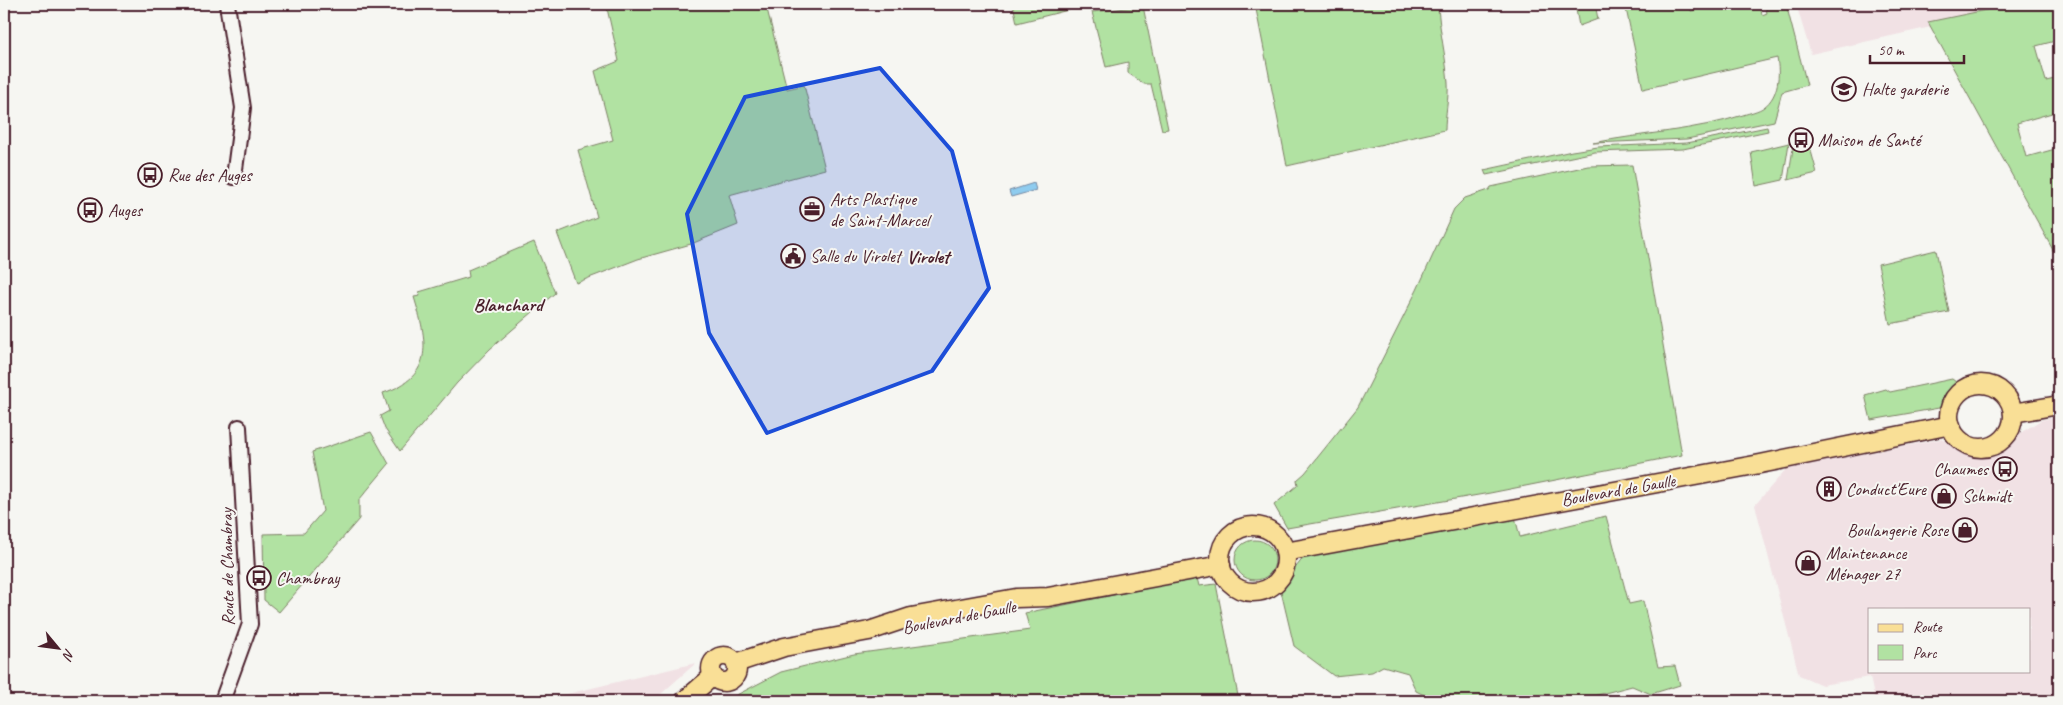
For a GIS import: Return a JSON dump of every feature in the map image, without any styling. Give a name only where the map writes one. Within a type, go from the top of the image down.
[{"type":"main road","points":[[1988,384],[1997,388],[2010,403],[2013,413],[2009,431],[2003,438],[1986,447],[1968,445],[1954,433],[1951,425],[1950,411],[1952,402],[1957,395],[1972,385],[1988,384]]},
{"type":"main road","points":[[2013,413],[2059,405]]},
{"type":"main road","name":"Boulevard de Gaulle","points":[[1285,552],[1760,464],[1951,425]]},
{"type":"main road","points":[[1250,526],[1266,529],[1275,535],[1285,552],[1283,572],[1277,581],[1262,591],[1243,590],[1233,585],[1225,576],[1221,565],[1222,548],[1226,540],[1232,533],[1250,526]]},
{"type":"main road","name":"Boulevard de Gaulle","points":[[684,701],[714,676],[724,682],[732,679],[737,672],[736,663],[784,647],[870,631],[913,629],[956,621],[1004,611],[1048,597],[1221,565]]},
{"type":"street","points":[[226,4],[243,108],[234,177]]},
{"type":"street","name":"Route de Chambray","points":[[222,701],[250,624],[239,427]]},
{"type":"highlighted area","points":[[880,68],[952,151],[989,288],[932,371],[767,433],[709,333],[687,214],[745,97]]},
{"type":"shaded area","points":[[1796,4],[2015,4],[1929,22],[1931,27],[1811,54]]},
{"type":"shaded area","points":[[2059,416],[2059,701],[1875,701],[1870,677],[1822,685],[1799,675],[1755,505],[1787,468],[1941,439],[1972,454],[1999,456],[2017,435],[2041,420]]},
{"type":"shaded area","points":[[696,663],[653,701],[538,701]]},
{"type":"green space","points":[[606,4],[779,4],[767,9],[787,89],[804,85],[825,169],[729,195],[738,225],[691,244],[638,259],[576,283],[557,233],[597,217],[578,150],[613,140],[595,71],[619,61]]},
{"type":"green space","points":[[1013,4],[1084,4],[1084,6],[1017,23]]},
{"type":"green space","points":[[1255,4],[1438,4],[1448,83],[1445,130],[1287,166]]},
{"type":"green space","points":[[1575,4],[1595,4],[1598,19],[1579,26]]},
{"type":"green space","points":[[1625,4],[1688,4],[1691,11],[1724,4],[1760,4],[1762,15],[1767,13],[1765,4],[1786,4],[1807,85],[1782,92],[1774,121],[1687,139],[1593,143],[1706,125],[1754,112],[1769,102],[1773,97],[1777,84],[1777,58],[1643,89]]},
{"type":"green space","points":[[2015,4],[2059,4],[2059,40],[2036,46],[2046,81],[2059,78],[2059,111],[2017,123],[2026,157],[2059,148],[2059,261],[1928,22]]},
{"type":"green space","points":[[1143,6],[1168,129],[1162,130],[1151,84],[1144,84],[1128,73],[1128,62],[1106,67],[1092,12]]},
{"type":"green space","points":[[1767,127],[1768,131],[1683,149],[1595,152],[1486,175],[1484,170],[1598,147],[1687,143]]},
{"type":"green space","points":[[1808,140],[1817,173],[1788,180],[1794,142]]},
{"type":"green space","points":[[1789,143],[1783,180],[1756,186],[1751,152]]},
{"type":"green space","points":[[1632,165],[1682,455],[1490,493],[1287,528],[1274,505],[1298,485],[1297,480],[1305,473],[1358,407],[1417,290],[1454,209],[1465,198],[1489,190],[1491,187],[1588,166]]},
{"type":"green space","points":[[534,242],[555,293],[490,349],[457,383],[400,451],[385,429],[380,416],[389,411],[383,393],[400,386],[412,377],[420,366],[424,342],[414,297],[420,296],[419,292],[469,277],[468,270]]},
{"type":"green space","points":[[1936,250],[1949,312],[1890,324],[1878,264]]},
{"type":"green space","points":[[1952,379],[1956,382],[1955,388],[1939,408],[1871,420],[1865,395],[1886,389],[1890,392]]},
{"type":"green space","points":[[371,432],[389,464],[359,500],[359,519],[279,612],[264,600],[263,534],[304,533],[323,511],[312,452]]},
{"type":"green space","points":[[1606,516],[1629,604],[1643,601],[1658,667],[1675,666],[1680,685],[1651,694],[1632,686],[1574,701],[1436,701],[1416,691],[1408,673],[1383,666],[1372,672],[1334,676],[1294,646],[1280,587],[1304,557],[1515,517],[1520,537]]},
{"type":"green space","points":[[1259,540],[1266,543],[1272,549],[1275,560],[1274,568],[1266,577],[1259,580],[1251,580],[1244,577],[1236,568],[1235,556],[1238,549],[1247,541]]},
{"type":"green space","points":[[1197,578],[1199,586],[1216,584],[1239,701],[725,701],[781,672],[854,654],[1030,630],[1025,613]]},
{"type":"water","points":[[1034,183],[1036,190],[1011,197],[1009,191]]},
{"type":"place","name":"Halte garderie","points":[[1844,89]]},
{"type":"place","name":"Maison de Santé","points":[[1801,140]]},
{"type":"place","name":"Rue des Auges","points":[[150,175]]},
{"type":"place","name":"Arts Plastique de Saint-Marcel","points":[[812,209]]},
{"type":"place","name":"Auges","points":[[90,210]]},
{"type":"place","name":"Salle du Virolet","points":[[793,256]]},
{"type":"place","name":"Chaumes","points":[[2005,469]]},
{"type":"place","name":"Conduct'Eure","points":[[1829,489]]},
{"type":"place","name":"Schmidt","points":[[1944,496]]},
{"type":"place","name":"Boulangerie Rose","points":[[1965,530]]},
{"type":"place","name":"Maintenance Ménager 27","points":[[1808,563]]},
{"type":"place","name":"Chambray","points":[[259,578]]},
{"type":"district","name":"Virolet","points":[[928,257]]},
{"type":"district","name":"Blanchard","points":[[508,305]]}]
